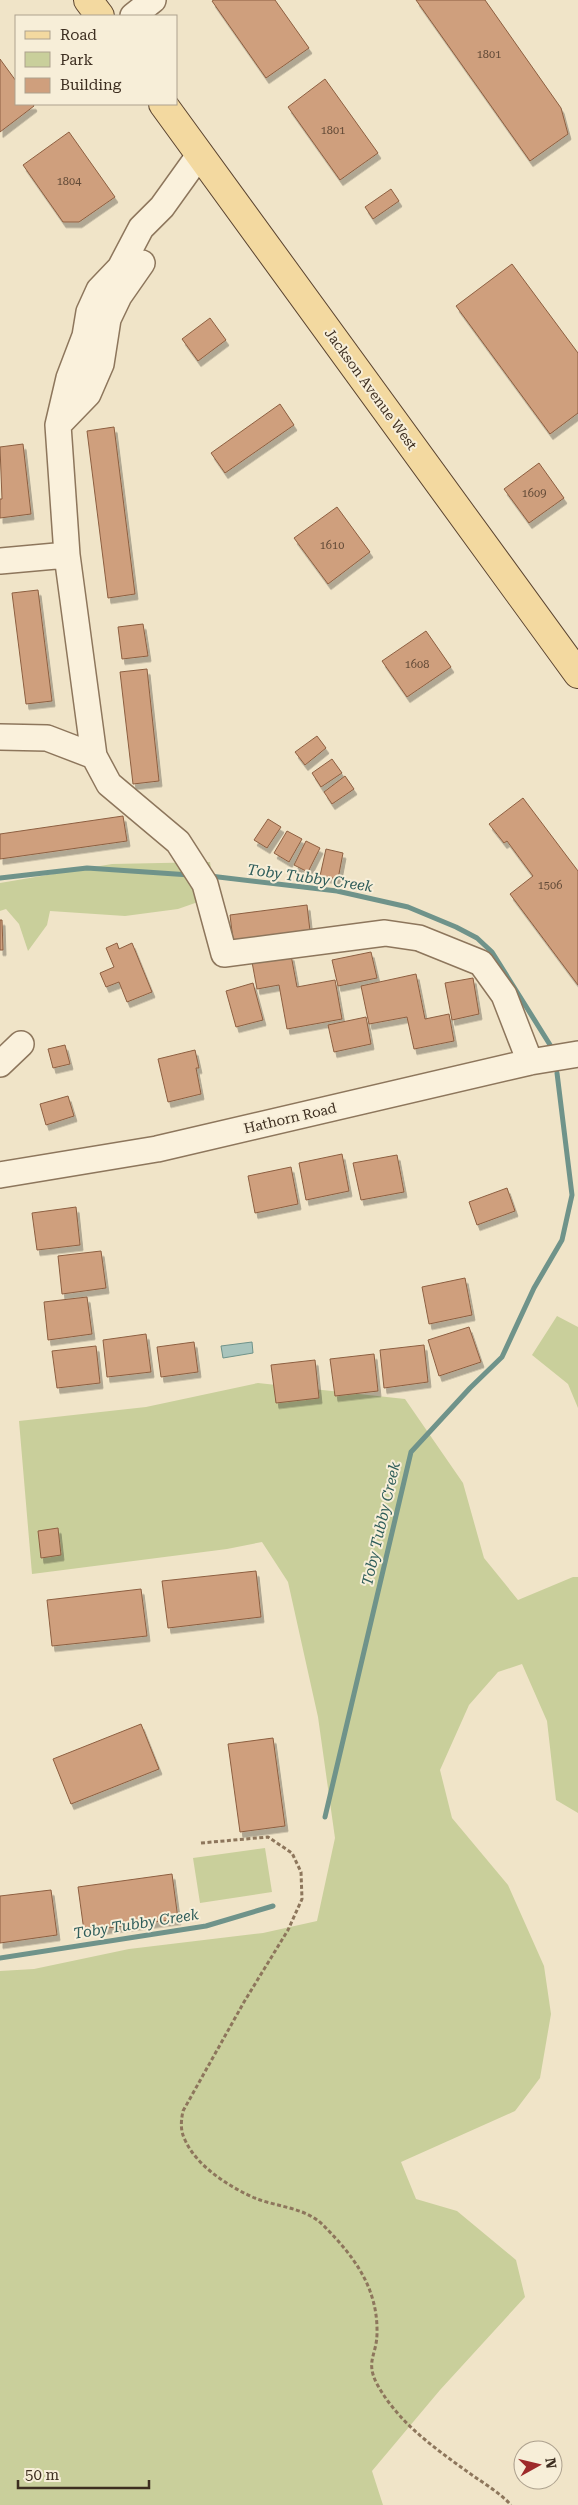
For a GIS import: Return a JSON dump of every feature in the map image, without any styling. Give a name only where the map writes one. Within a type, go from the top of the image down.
[{"type":"main road","points":[[88,0],[99,15]]},
{"type":"main road","name":"Jackson Avenue West","points":[[164,105],[578,674]]},
{"type":"street","points":[[134,15],[153,0]]},
{"type":"street","points":[[200,154],[162,207],[142,228],[120,268],[99,290],[89,312],[85,336],[69,378],[58,425],[67,555],[94,756],[109,784],[178,842],[205,884],[224,954],[385,933],[419,938],[481,963],[504,995],[530,1062]]},
{"type":"street","points":[[0,562],[67,555]]},
{"type":"street","points":[[0,737],[46,738],[94,756]]},
{"type":"street","points":[[0,1064],[20,1044]]},
{"type":"street","name":"Hathorn Road","points":[[0,1175],[157,1150],[530,1062],[578,1054]]},
{"type":"path","points":[[201,1843],[268,1837],[292,1853],[301,1872],[302,1899],[288,1930],[244,2002],[183,2111],[181,2127],[185,2141],[197,2159],[222,2179],[257,2199],[301,2212],[322,2224],[368,2280],[375,2308],[377,2335],[370,2362],[377,2383],[403,2421],[511,2505]]},
{"type":"green space","points":[[210,862],[215,896],[178,909],[125,916],[50,911],[47,925],[28,951],[19,924],[6,909],[0,911],[0,883],[112,864]]},
{"type":"green space","points":[[557,1316],[578,1327],[578,1408],[568,1384],[532,1355]]},
{"type":"green space","points":[[258,1383],[405,1399],[463,1483],[484,1558],[518,1600],[573,1577],[578,1577],[578,1813],[556,1800],[547,1721],[522,1664],[498,1672],[469,1705],[440,1770],[452,1818],[508,1885],[544,1966],[551,2014],[540,2078],[515,2111],[401,2162],[416,2199],[457,2211],[516,2260],[525,2297],[440,2390],[372,2471],[383,2505],[0,2505],[0,1971],[34,1969],[129,1949],[263,1933],[317,1921],[335,1838],[318,1717],[288,1582],[262,1542],[227,1549],[32,1574],[19,1421],[146,1407]]},
{"type":"green space","points":[[265,1848],[272,1892],[200,1903],[193,1858]]},
{"type":"water","points":[[252,1342],[253,1353],[223,1358],[221,1346]]},
{"type":"building","points":[[275,0],[309,48],[266,78],[212,1]]},
{"type":"building","points":[[416,0],[485,0],[561,108],[568,134],[530,161]]},
{"type":"building","points":[[0,59],[15,80],[15,105],[34,106],[0,132]]},
{"type":"building","points":[[325,79],[378,153],[340,180],[288,107]]},
{"type":"building","points":[[69,132],[115,197],[79,222],[63,222],[23,165]]},
{"type":"building","points":[[391,189],[399,201],[373,219],[365,207]]},
{"type":"building","points":[[512,264],[578,353],[578,413],[550,434],[456,306]]},
{"type":"building","points":[[210,318],[226,340],[198,361],[182,339]]},
{"type":"building","points":[[280,404],[294,425],[225,473],[211,453]]},
{"type":"building","points":[[114,427],[135,594],[108,598],[87,431]]},
{"type":"building","points":[[23,444],[31,514],[0,518],[0,499],[2,499],[0,447]]},
{"type":"building","points":[[539,463],[564,498],[529,523],[504,489]]},
{"type":"building","points":[[337,507],[370,552],[328,584],[294,538]]},
{"type":"building","points":[[38,590],[52,701],[26,704],[12,593]]},
{"type":"building","points":[[143,624],[148,656],[122,659],[118,627]]},
{"type":"building","points":[[426,631],[451,667],[407,697],[382,661]]},
{"type":"building","points":[[147,669],[159,781],[133,784],[120,672]]},
{"type":"building","points":[[317,736],[326,748],[305,765],[295,752]]},
{"type":"building","points":[[332,759],[342,773],[321,787],[312,773]]},
{"type":"building","points":[[345,776],[354,789],[332,804],[324,792]]},
{"type":"building","points":[[523,798],[578,871],[578,985],[510,894],[533,876],[507,841],[504,843],[489,824]]},
{"type":"building","points":[[123,816],[127,841],[0,859],[0,834]]},
{"type":"building","points":[[268,819],[281,827],[267,848],[254,840]]},
{"type":"building","points":[[287,831],[302,839],[289,862],[274,853]]},
{"type":"building","points":[[306,841],[320,848],[308,872],[294,865]]},
{"type":"building","points":[[326,849],[343,853],[338,879],[320,876]]},
{"type":"building","points":[[307,905],[310,931],[233,940],[230,915]]},
{"type":"building","points":[[0,920],[2,920],[3,950],[0,950]]},
{"type":"building","points":[[117,943],[119,949],[132,943],[152,992],[127,1002],[119,982],[106,987],[100,973],[114,967],[106,948]]},
{"type":"building","points":[[371,952],[377,978],[338,986],[332,960]]},
{"type":"building","points":[[291,955],[297,987],[335,980],[342,1019],[287,1029],[279,985],[257,989],[252,962]]},
{"type":"building","points":[[416,974],[425,1019],[449,1014],[454,1041],[414,1049],[407,1017],[369,1024],[361,986]]},
{"type":"building","points":[[473,978],[479,1014],[452,1020],[445,983]]},
{"type":"building","points":[[253,983],[263,1020],[236,1027],[226,991]]},
{"type":"building","points":[[366,1017],[371,1044],[334,1052],[328,1025]]},
{"type":"building","points":[[65,1045],[70,1064],[53,1068],[48,1049]]},
{"type":"building","points":[[195,1050],[199,1068],[196,1068],[201,1094],[168,1102],[158,1059]]},
{"type":"building","points":[[68,1096],[74,1116],[46,1125],[40,1104]]},
{"type":"building","points":[[342,1154],[349,1191],[306,1200],[299,1163]]},
{"type":"building","points":[[397,1155],[404,1192],[361,1200],[353,1163]]},
{"type":"building","points":[[291,1167],[298,1204],[255,1213],[248,1176]]},
{"type":"building","points":[[507,1188],[515,1211],[477,1225],[469,1202]]},
{"type":"building","points":[[76,1207],[80,1245],[37,1250],[32,1213]]},
{"type":"building","points":[[101,1251],[106,1288],[62,1294],[58,1256]]},
{"type":"building","points":[[465,1278],[472,1315],[429,1324],[422,1287]]},
{"type":"building","points":[[87,1297],[92,1334],[48,1340],[44,1302]]},
{"type":"building","points":[[469,1327],[481,1362],[439,1376],[428,1340]]},
{"type":"building","points":[[146,1334],[151,1372],[107,1377],[103,1340]]},
{"type":"building","points":[[194,1342],[198,1372],[161,1377],[157,1347]]},
{"type":"building","points":[[424,1345],[428,1382],[384,1388],[380,1350]]},
{"type":"building","points":[[96,1346],[100,1383],[57,1388],[52,1351]]},
{"type":"building","points":[[374,1354],[378,1391],[335,1396],[330,1359]]},
{"type":"building","points":[[315,1360],[319,1398],[276,1403],[271,1365]]},
{"type":"building","points":[[58,1528],[61,1555],[41,1558],[38,1531]]},
{"type":"building","points":[[256,1571],[261,1617],[168,1628],[162,1581]]},
{"type":"building","points":[[141,1589],[147,1636],[52,1646],[47,1600]]},
{"type":"building","points":[[141,1724],[159,1769],[71,1804],[53,1759]]},
{"type":"building","points":[[273,1738],[285,1826],[240,1832],[228,1744]]},
{"type":"building","points":[[172,1874],[178,1919],[84,1931],[78,1887]]},
{"type":"building","points":[[51,1890],[57,1935],[0,1943],[0,1896]]},
{"type":"waterway","name":"Toby Tubby Creek","points":[[0,878],[87,868],[190,875]]},
{"type":"waterway","name":"Toby Tubby Creek","points":[[210,876],[337,891],[408,907],[456,927],[477,938],[492,952],[552,1048]]},
{"type":"waterway","name":"Toby Tubby Creek","points":[[325,1817],[411,1452],[470,1388],[502,1357],[534,1288],[562,1240],[572,1195],[557,1073]]},
{"type":"waterway","name":"Toby Tubby Creek","points":[[0,1958],[206,1926],[273,1906]]}]
